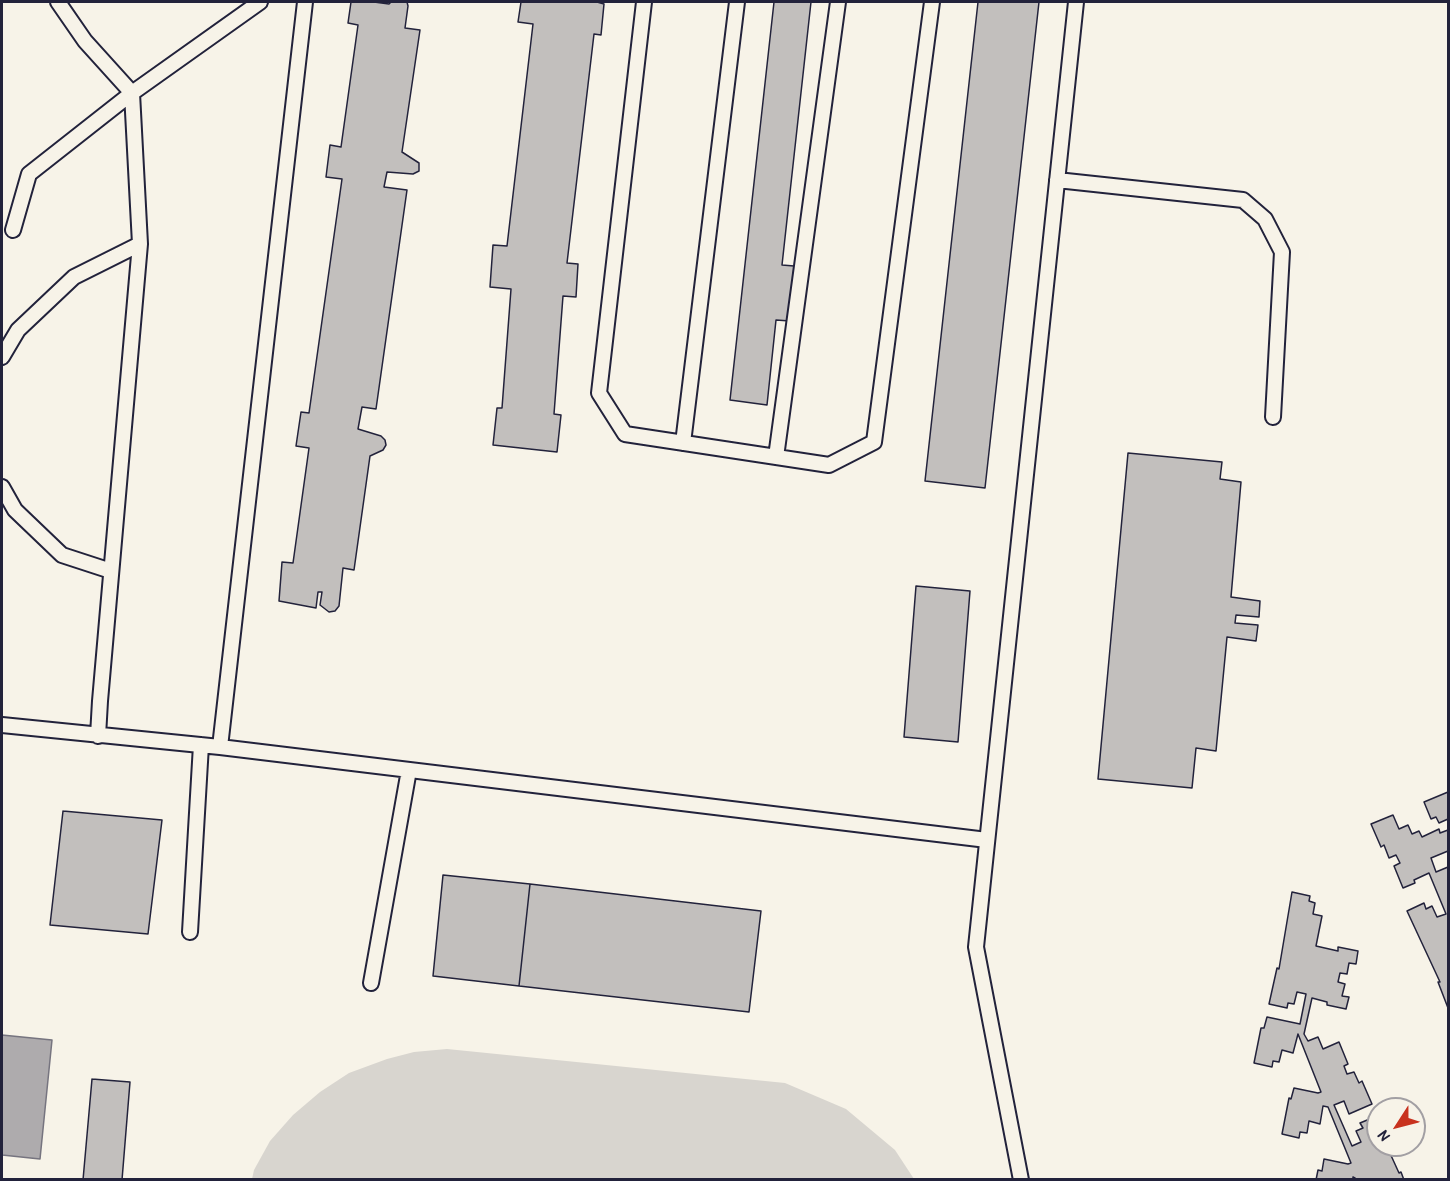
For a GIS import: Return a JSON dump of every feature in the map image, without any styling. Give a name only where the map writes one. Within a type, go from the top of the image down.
[{"type":"lane","points":[[58,2],[85,41],[132,93],[140,244],[98,736]]},
{"type":"lane","points":[[13,230],[29,174],[132,93],[260,2]]},
{"type":"lane","points":[[219,747],[305,2]]},
{"type":"lane","points":[[644,2],[599,393],[625,434],[829,465],[874,441],[932,2]]},
{"type":"lane","points":[[683,443],[737,2]]},
{"type":"lane","points":[[776,457],[838,2]]},
{"type":"lane","points":[[1021,1179],[976,947],[1076,2]]},
{"type":"lane","points":[[1057,180],[1243,200],[1265,219],[1282,252],[1273,417]]},
{"type":"lane","points":[[2,357],[18,330],[74,277],[140,244]]},
{"type":"lane","points":[[2,487],[15,510],[62,555],[111,572]]},
{"type":"lane","points":[[2,725],[219,747],[987,840]]},
{"type":"lane","points":[[190,932],[201,745]]},
{"type":"lane","points":[[371,983],[410,770]]},
{"type":"shaded area","points":[[2,1035],[52,1040],[40,1159],[2,1155]]},
{"type":"shaded area","points":[[447,1049],[785,1083],[846,1109],[895,1150],[914,1179],[252,1179],[254,1170],[270,1141],[293,1115],[320,1092],[349,1073],[387,1059],[414,1052]]},
{"type":"building","points":[[351,2],[389,4],[407,2],[405,28],[420,30],[402,152],[419,163],[419,171],[413,174],[387,172],[384,187],[407,190],[376,409],[362,407],[358,429],[381,436],[386,445],[383,450],[370,456],[354,570],[343,568],[339,606],[335,611],[329,612],[320,605],[322,592],[318,592],[316,608],[279,601],[282,562],[293,563],[309,448],[296,446],[301,412],[309,413],[342,179],[326,177],[330,145],[341,147],[358,25],[348,23]]},
{"type":"building","points":[[521,2],[597,2],[604,4],[601,35],[594,34],[567,263],[578,264],[576,297],[563,296],[554,414],[561,415],[557,452],[493,445],[497,408],[502,408],[511,289],[490,287],[493,245],[507,246],[533,24],[518,22]]},
{"type":"building","points":[[774,2],[811,2],[782,265],[794,266],[790,321],[776,320],[767,405],[730,400]]},
{"type":"building","points":[[978,2],[1039,2],[985,488],[925,481]]},
{"type":"building","points":[[1128,453],[1222,462],[1220,479],[1241,482],[1231,597],[1260,601],[1259,617],[1236,615],[1235,623],[1258,625],[1256,641],[1227,637],[1216,751],[1196,748],[1192,788],[1098,779]]},
{"type":"building","points":[[916,586],[970,591],[958,742],[904,737]]},
{"type":"building","points":[[1448,792],[1448,819],[1439,823],[1436,817],[1431,819],[1424,802]]},
{"type":"building","points":[[63,811],[162,820],[148,934],[50,925]]},
{"type":"building","points":[[1393,815],[1399,829],[1408,825],[1412,834],[1419,831],[1422,837],[1439,829],[1440,833],[1448,830],[1448,851],[1431,858],[1436,872],[1448,867],[1448,1008],[1438,982],[1440,982],[1407,911],[1424,903],[1426,909],[1432,906],[1437,917],[1446,914],[1429,873],[1403,888],[1394,866],[1400,863],[1396,855],[1389,858],[1384,845],[1381,847],[1371,824]]},
{"type":"building","points":[[443,875],[530,884],[519,986],[433,976]]},
{"type":"building","points":[[530,884],[761,911],[749,1012],[519,986]]},
{"type":"building","points":[[1292,892],[1310,896],[1309,901],[1315,903],[1313,914],[1322,916],[1316,946],[1338,951],[1338,947],[1358,951],[1356,964],[1349,963],[1347,974],[1340,973],[1338,982],[1345,984],[1342,996],[1349,997],[1346,1009],[1327,1005],[1327,1002],[1312,998],[1304,1034],[1308,1041],[1318,1037],[1323,1049],[1339,1042],[1348,1064],[1344,1066],[1347,1074],[1354,1072],[1359,1083],[1362,1081],[1369,1097],[1366,1097],[1366,1107],[1349,1114],[1344,1101],[1334,1105],[1352,1146],[1361,1142],[1356,1131],[1363,1128],[1360,1123],[1366,1121],[1366,1157],[1392,1157],[1404,1180],[1358,1180],[1353,1177],[1353,1180],[1316,1180],[1318,1170],[1322,1171],[1324,1159],[1351,1163],[1328,1107],[1323,1106],[1320,1124],[1309,1121],[1307,1133],[1300,1132],[1299,1138],[1282,1134],[1289,1098],[1291,1099],[1294,1088],[1321,1092],[1298,1034],[1293,1053],[1282,1050],[1279,1062],[1273,1061],[1272,1067],[1254,1063],[1261,1028],[1264,1028],[1267,1017],[1300,1024],[1306,994],[1297,992],[1294,1004],[1288,1003],[1287,1008],[1269,1004],[1277,968],[1279,969]]},
{"type":"building","points":[[92,1079],[130,1082],[122,1180],[83,1180]]}]
